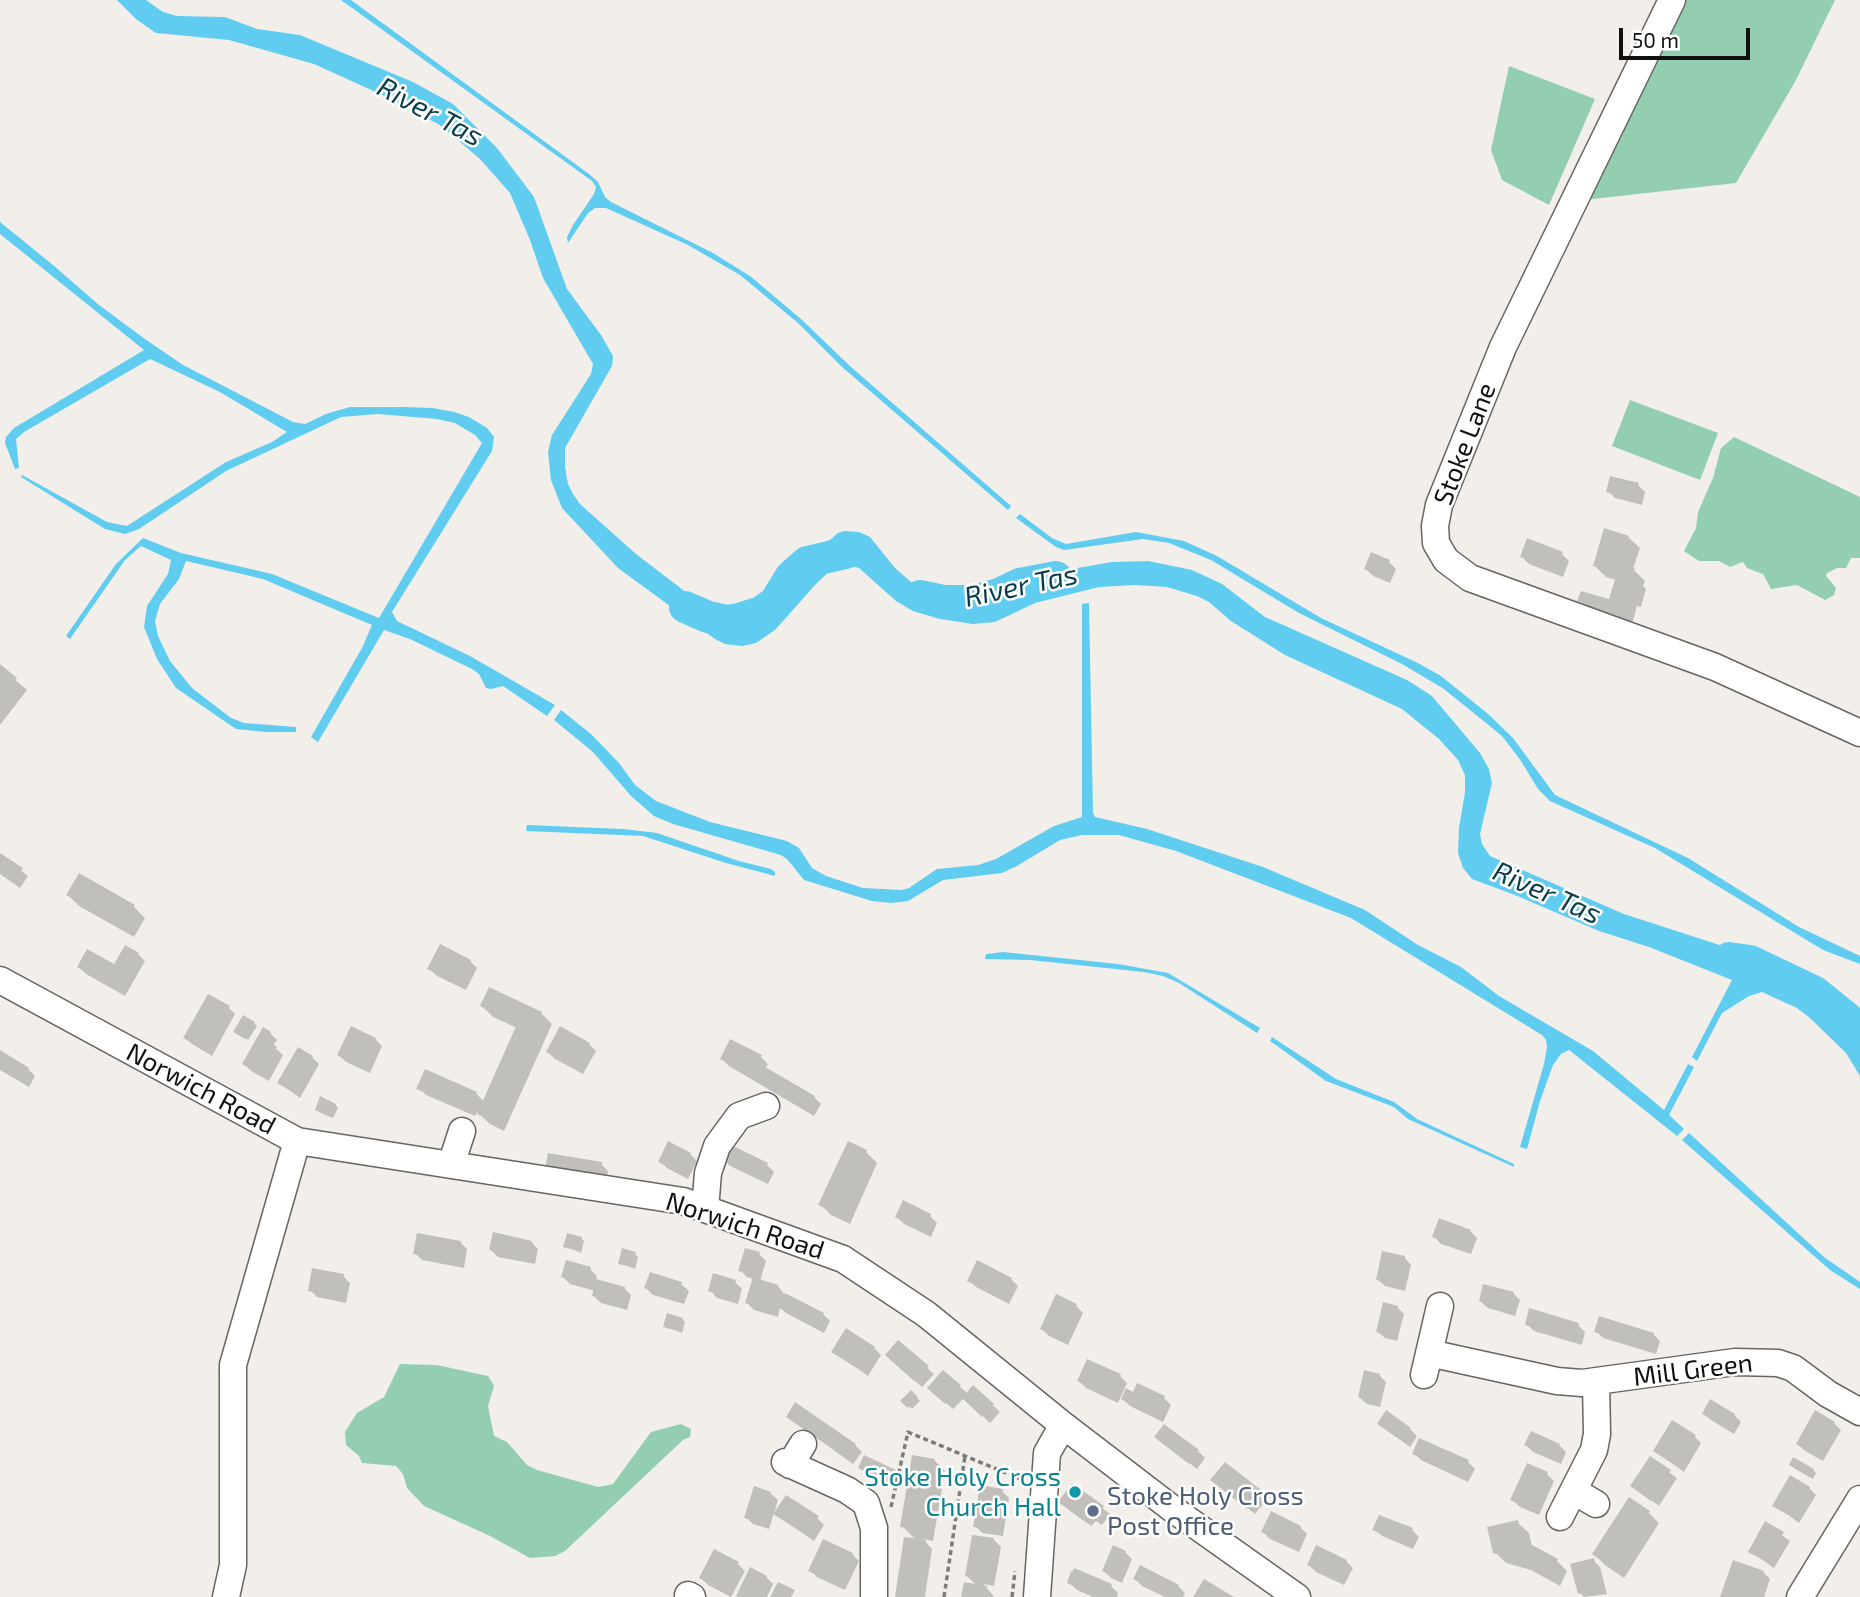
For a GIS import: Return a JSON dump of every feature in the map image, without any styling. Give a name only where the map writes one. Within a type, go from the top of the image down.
[{"type":"street","name":"Stoke Lane","points":[[1672,0],[1503,347],[1439,505],[1434,526],[1436,543],[1446,560],[1470,578],[1715,667],[1860,733]]},
{"type":"street","name":"Norwich Road","points":[[0,980],[297,1142],[683,1201],[843,1259],[926,1314],[1063,1425],[1174,1510],[1297,1597]]},
{"type":"street","points":[[705,1209],[708,1173],[717,1146],[739,1116],[765,1106]]},
{"type":"street","points":[[451,1165],[462,1131]]},
{"type":"street","points":[[226,1597],[233,1565],[233,1365],[297,1142]]},
{"type":"street","name":"Mill Green","points":[[1440,1306],[1426,1364],[1557,1381],[1595,1382],[1735,1362],[1778,1363],[1793,1368],[1828,1394],[1860,1412]]},
{"type":"street","name":"Mill Green","points":[[1560,1517],[1585,1498],[1588,1464],[1597,1434],[1595,1382]]},
{"type":"street","points":[[1037,1597],[1046,1453],[1063,1425]]},
{"type":"street","points":[[793,1457],[866,1503],[874,1528],[874,1597]]},
{"type":"street","points":[[1800,1597],[1860,1499]]},
{"type":"path","points":[[874,1528],[886,1527],[908,1433],[1026,1481]]},
{"type":"path","points":[[944,1597],[965,1456]]},
{"type":"green space","points":[[1674,0],[1835,0],[1796,80],[1736,183],[1575,201]]},
{"type":"green space","points":[[1509,66],[1595,99],[1549,205],[1502,180],[1491,150]]},
{"type":"green space","points":[[1630,400],[1718,433],[1700,480],[1612,446]]},
{"type":"green space","points":[[1734,437],[1860,497],[1860,558],[1851,558],[1846,568],[1837,568],[1827,573],[1826,576],[1836,588],[1834,595],[1825,600],[1797,585],[1771,589],[1763,574],[1747,568],[1743,562],[1730,567],[1719,561],[1699,561],[1684,551],[1696,528],[1698,512],[1713,478],[1721,448]]},
{"type":"green space","points":[[400,1364],[437,1365],[488,1376],[494,1386],[488,1406],[494,1436],[507,1442],[527,1465],[537,1470],[598,1487],[613,1484],[651,1432],[681,1424],[691,1429],[690,1437],[683,1440],[565,1551],[555,1556],[530,1558],[490,1536],[424,1506],[407,1488],[403,1474],[396,1466],[362,1463],[359,1456],[346,1445],[345,1432],[357,1413],[384,1397]]},
{"type":"water","points":[[117,0],[146,0],[163,12],[177,16],[225,17],[257,29],[300,35],[413,82],[453,104],[497,148],[534,197],[567,289],[613,356],[612,366],[565,448],[568,484],[580,504],[636,554],[721,619],[742,625],[754,621],[817,551],[844,531],[859,532],[870,537],[895,568],[919,589],[955,601],[972,603],[988,599],[1023,582],[1060,571],[1112,562],[1148,561],[1192,570],[1222,584],[1265,617],[1407,680],[1432,696],[1480,753],[1489,769],[1492,783],[1480,834],[1482,844],[1490,856],[1624,914],[1738,951],[1795,984],[1840,1016],[1860,1038],[1860,1076],[1846,1053],[1810,1018],[1797,1008],[1762,992],[1749,996],[1722,1013],[1697,1061],[1692,1057],[1732,980],[1649,947],[1599,931],[1472,879],[1463,868],[1458,853],[1465,775],[1458,760],[1439,739],[1402,709],[1285,655],[1197,596],[1167,587],[1099,587],[1035,603],[995,622],[973,624],[940,619],[913,611],[896,601],[859,568],[841,563],[816,584],[775,630],[756,643],[742,646],[725,644],[715,639],[618,568],[562,508],[551,480],[548,452],[552,435],[591,374],[593,364],[543,278],[510,193],[480,159],[440,125],[314,64],[229,40],[156,33],[136,19]]},
{"type":"water","points":[[341,0],[351,0],[589,174],[598,182],[605,197],[611,202],[713,253],[750,276],[1011,506],[1008,510],[841,366],[798,323],[740,275],[688,245],[606,208],[595,208],[588,213],[568,243],[567,237],[573,225],[594,194],[596,187],[592,181]]},
{"type":"water","points":[[0,222],[99,305],[183,365],[293,422],[305,424],[350,407],[403,407],[454,412],[487,428],[494,437],[492,451],[392,612],[397,621],[470,656],[555,705],[547,716],[503,686],[486,688],[479,674],[472,669],[410,639],[384,630],[318,742],[311,737],[362,648],[372,625],[263,579],[186,561],[179,579],[160,604],[155,621],[158,636],[170,661],[192,688],[231,718],[244,723],[296,727],[296,732],[236,729],[176,688],[157,659],[144,627],[147,606],[168,574],[171,560],[141,546],[125,560],[70,639],[66,636],[116,564],[143,538],[181,553],[272,574],[379,618],[482,443],[475,435],[455,423],[437,419],[378,414],[341,417],[226,471],[139,529],[125,534],[105,529],[21,477],[22,475],[107,522],[127,526],[226,462],[272,442],[287,432],[220,392],[150,359],[24,432],[16,439],[19,468],[15,469],[5,443],[6,437],[14,428],[144,350],[0,234]]},
{"type":"water","points":[[1020,514],[1052,538],[1066,544],[1136,532],[1184,541],[1217,556],[1321,618],[1418,663],[1441,676],[1513,738],[1555,795],[1688,858],[1799,927],[1860,956],[1860,964],[1823,950],[1655,848],[1550,801],[1538,789],[1502,736],[1444,689],[1402,664],[1299,613],[1211,560],[1169,543],[1143,539],[1064,550],[1016,518]]},
{"type":"water","points":[[1089,603],[1095,817],[1147,829],[1263,867],[1365,910],[1418,945],[1461,967],[1499,996],[1593,1051],[1664,1110],[1688,1064],[1694,1067],[1669,1115],[1684,1129],[1677,1136],[1569,1050],[1561,1054],[1553,1065],[1527,1149],[1520,1147],[1544,1064],[1547,1047],[1542,1035],[1351,918],[1176,851],[1119,835],[1082,835],[1060,840],[1002,873],[943,880],[908,901],[872,901],[804,880],[781,855],[654,816],[631,796],[593,752],[554,720],[561,710],[591,734],[619,763],[635,785],[656,801],[710,822],[787,841],[799,848],[812,868],[826,876],[863,888],[901,890],[909,888],[937,869],[978,865],[996,859],[1054,826],[1082,817],[1082,604]]},
{"type":"water","points":[[527,825],[657,833],[771,869],[775,876],[643,836],[526,831]]},
{"type":"water","points":[[1003,952],[1118,964],[1168,973],[1260,1028],[1257,1033],[1179,983],[1163,976],[1030,960],[985,959],[986,954]]},
{"type":"water","points":[[1272,1037],[1336,1079],[1394,1102],[1417,1119],[1514,1164],[1514,1167],[1408,1119],[1394,1107],[1326,1081],[1270,1041]]},
{"type":"water","points":[[1689,1133],[1824,1257],[1860,1282],[1860,1289],[1830,1270],[1682,1140]]},
{"type":"building","points":[[1610,476],[1639,483],[1635,499],[1606,492]]},
{"type":"building","points":[[1604,528],[1629,536],[1621,564],[1635,568],[1632,575],[1636,577],[1630,597],[1626,596],[1621,614],[1577,601],[1581,591],[1609,599],[1617,573],[1593,566]]},
{"type":"building","points":[[1527,538],[1563,552],[1555,571],[1520,557]]},
{"type":"building","points":[[1371,552],[1390,560],[1382,577],[1364,569]]},
{"type":"building","points":[[0,664],[17,678],[0,700]]},
{"type":"building","points":[[0,853],[23,868],[13,882],[0,874]]},
{"type":"building","points":[[79,873],[135,905],[122,927],[66,895]]},
{"type":"building","points":[[440,944],[471,960],[459,985],[427,969]]},
{"type":"building","points":[[125,945],[139,953],[118,991],[77,967],[87,949],[114,964]]},
{"type":"building","points":[[489,987],[542,1012],[493,1121],[477,1114],[517,1024],[480,1006]]},
{"type":"building","points":[[208,994],[230,1006],[205,1050],[183,1038]]},
{"type":"building","points":[[243,1015],[255,1022],[245,1039],[233,1032]]},
{"type":"building","points":[[351,1026],[376,1038],[362,1067],[337,1055]]},
{"type":"building","points":[[560,1026],[590,1043],[576,1068],[546,1052]]},
{"type":"building","points":[[263,1027],[271,1032],[266,1040],[277,1047],[261,1075],[242,1064]]},
{"type":"building","points":[[730,1039],[762,1055],[752,1076],[720,1059]]},
{"type":"building","points":[[298,1047],[313,1056],[293,1092],[277,1083]]},
{"type":"building","points":[[0,1050],[29,1068],[21,1081],[0,1069]]},
{"type":"building","points":[[765,1067],[815,1096],[807,1111],[757,1082]]},
{"type":"building","points":[[425,1069],[477,1092],[468,1110],[416,1089]]},
{"type":"building","points":[[320,1096],[336,1104],[330,1117],[315,1110]]},
{"type":"building","points":[[668,1141],[691,1153],[681,1173],[658,1162]]},
{"type":"building","points":[[848,1141],[867,1150],[839,1215],[818,1205]]},
{"type":"building","points":[[729,1144],[768,1163],[761,1178],[721,1160]]},
{"type":"building","points":[[548,1153],[602,1162],[599,1178],[545,1168]]},
{"type":"building","points":[[903,1200],[931,1214],[923,1231],[895,1217]]},
{"type":"building","points":[[1439,1218],[1471,1230],[1464,1249],[1432,1237]]},
{"type":"building","points":[[493,1232],[532,1241],[529,1258],[489,1250]]},
{"type":"building","points":[[417,1233],[461,1241],[457,1262],[413,1254]]},
{"type":"building","points":[[567,1233],[582,1237],[578,1251],[563,1247]]},
{"type":"building","points":[[622,1248],[636,1252],[632,1267],[618,1264]]},
{"type":"building","points":[[745,1248],[760,1252],[753,1275],[738,1271]]},
{"type":"building","points":[[1382,1251],[1405,1256],[1398,1285],[1376,1280]]},
{"type":"building","points":[[566,1260],[591,1267],[587,1285],[561,1277]]},
{"type":"building","points":[[977,1260],[1012,1278],[1002,1298],[967,1281]]},
{"type":"building","points":[[312,1268],[344,1274],[340,1297],[308,1291]]},
{"type":"building","points":[[650,1272],[682,1282],[677,1298],[644,1288]]},
{"type":"building","points":[[713,1273],[736,1280],[731,1298],[708,1291]]},
{"type":"building","points":[[753,1277],[778,1285],[771,1311],[745,1303]]},
{"type":"building","points":[[596,1279],[625,1287],[620,1304],[592,1296]]},
{"type":"building","points":[[1483,1284],[1514,1292],[1508,1310],[1479,1301]]},
{"type":"building","points":[[785,1293],[824,1313],[816,1327],[777,1307]]},
{"type":"building","points":[[1056,1294],[1077,1304],[1061,1339],[1040,1329]]},
{"type":"building","points":[[1383,1302],[1398,1306],[1391,1335],[1376,1332]]},
{"type":"building","points":[[1529,1308],[1579,1323],[1575,1339],[1525,1325]]},
{"type":"building","points":[[667,1313],[683,1318],[679,1331],[663,1327]]},
{"type":"building","points":[[1599,1316],[1654,1333],[1649,1348],[1594,1332]]},
{"type":"building","points":[[846,1328],[875,1347],[860,1370],[831,1352]]},
{"type":"building","points":[[898,1340],[929,1366],[914,1381],[885,1355]]},
{"type":"building","points":[[1087,1359],[1121,1374],[1110,1397],[1077,1381]]},
{"type":"building","points":[[943,1370],[961,1385],[945,1404],[927,1388]]},
{"type":"building","points":[[1364,1370],[1380,1374],[1373,1401],[1358,1397]]},
{"type":"building","points":[[1137,1383],[1165,1396],[1156,1416],[1121,1399],[1126,1388],[1133,1392]]},
{"type":"building","points":[[973,1385],[994,1404],[982,1417],[962,1398]]},
{"type":"building","points":[[911,1390],[918,1397],[908,1408],[900,1401]]},
{"type":"building","points":[[1710,1399],[1735,1414],[1727,1428],[1702,1414]]},
{"type":"building","points":[[795,1402],[856,1444],[846,1458],[786,1417]]},
{"type":"building","points":[[1386,1410],[1411,1428],[1402,1441],[1377,1424]]},
{"type":"building","points":[[1815,1410],[1835,1422],[1816,1456],[1796,1444]]},
{"type":"building","points":[[1672,1420],[1696,1435],[1676,1466],[1653,1451]]},
{"type":"building","points":[[1164,1424],[1199,1450],[1189,1464],[1154,1437]]},
{"type":"building","points":[[1531,1431],[1560,1444],[1554,1458],[1524,1445]]},
{"type":"building","points":[[1419,1438],[1469,1460],[1461,1476],[1412,1454]]},
{"type":"building","points":[[864,1455],[896,1470],[890,1483],[858,1468]]},
{"type":"building","points":[[912,1455],[935,1459],[922,1530],[900,1527]]},
{"type":"building","points":[[1650,1456],[1671,1470],[1651,1501],[1630,1486]]},
{"type":"building","points":[[1793,1457],[1814,1469],[1809,1477],[1789,1465]]},
{"type":"building","points":[[1225,1462],[1261,1490],[1247,1509],[1210,1480]]},
{"type":"building","points":[[1527,1463],[1548,1472],[1531,1510],[1510,1500]]},
{"type":"building","points":[[1790,1475],[1810,1487],[1792,1517],[1772,1506]]},
{"type":"building","name":"Stoke Holy Cross Church Hall","points":[[1072,1483],[1104,1506],[1094,1520],[1088,1515],[1084,1521],[1058,1502]]},
{"type":"building","points":[[980,1485],[1003,1489],[996,1530],[973,1527]]},
{"type":"building","points":[[754,1486],[771,1492],[762,1523],[744,1518]]},
{"type":"building","points":[[786,1495],[819,1516],[806,1535],[773,1514]]},
{"type":"building","points":[[1629,1497],[1650,1511],[1612,1568],[1592,1554]]},
{"type":"building","points":[[1271,1511],[1301,1526],[1292,1547],[1261,1532]]},
{"type":"building","points":[[1379,1515],[1413,1528],[1406,1544],[1372,1530]]},
{"type":"building","points":[[1518,1520],[1523,1540],[1558,1559],[1549,1576],[1518,1559],[1493,1553],[1487,1527]]},
{"type":"building","points":[[1765,1521],[1784,1532],[1767,1562],[1748,1552]]},
{"type":"building","points":[[972,1535],[994,1538],[988,1580],[965,1576]]},
{"type":"building","points":[[904,1537],[926,1540],[917,1597],[895,1597]]},
{"type":"building","points":[[823,1539],[853,1553],[837,1584],[808,1571]]},
{"type":"building","points":[[1113,1545],[1126,1551],[1115,1577],[1102,1571]]},
{"type":"building","points":[[1316,1545],[1347,1560],[1337,1580],[1307,1565]]},
{"type":"building","points":[[714,1549],[739,1562],[724,1591],[699,1578]]},
{"type":"building","points":[[1594,1558],[1601,1587],[1578,1594],[1570,1564]]},
{"type":"building","points":[[1733,1560],[1764,1571],[1755,1597],[1736,1592],[1735,1597],[1720,1597]]},
{"type":"building","points":[[1140,1565],[1179,1585],[1172,1597],[1133,1579]]},
{"type":"building","points":[[750,1567],[767,1576],[757,1597],[738,1597],[736,1596]]},
{"type":"building","points":[[1074,1568],[1112,1584],[1107,1597],[1099,1597],[1067,1583]]},
{"type":"building","points":[[1204,1579],[1234,1597],[1193,1597]]},
{"type":"building","points":[[778,1582],[795,1590],[791,1597],[770,1597]]},
{"type":"building","points":[[964,1582],[987,1586],[985,1597],[961,1597]]},
{"type":"waterway","name":"River Tas","points":[[685,607],[708,617],[727,621],[761,612],[775,602],[791,576],[807,562],[846,553]]},
{"type":"waterway","name":"River Tas","points":[[920,596],[943,601],[974,601],[999,594],[1020,584],[1056,577]]},
{"type":"waterway","name":"River Tas","points":[[1729,958],[1750,961],[1815,992],[1851,1021],[1860,1034]]},
{"type":"place","name":"Stoke Holy Cross Church Hall","points":[[1075,1492]]},
{"type":"place","name":"Stoke Holy Cross Post Office","points":[[1093,1511]]}]
